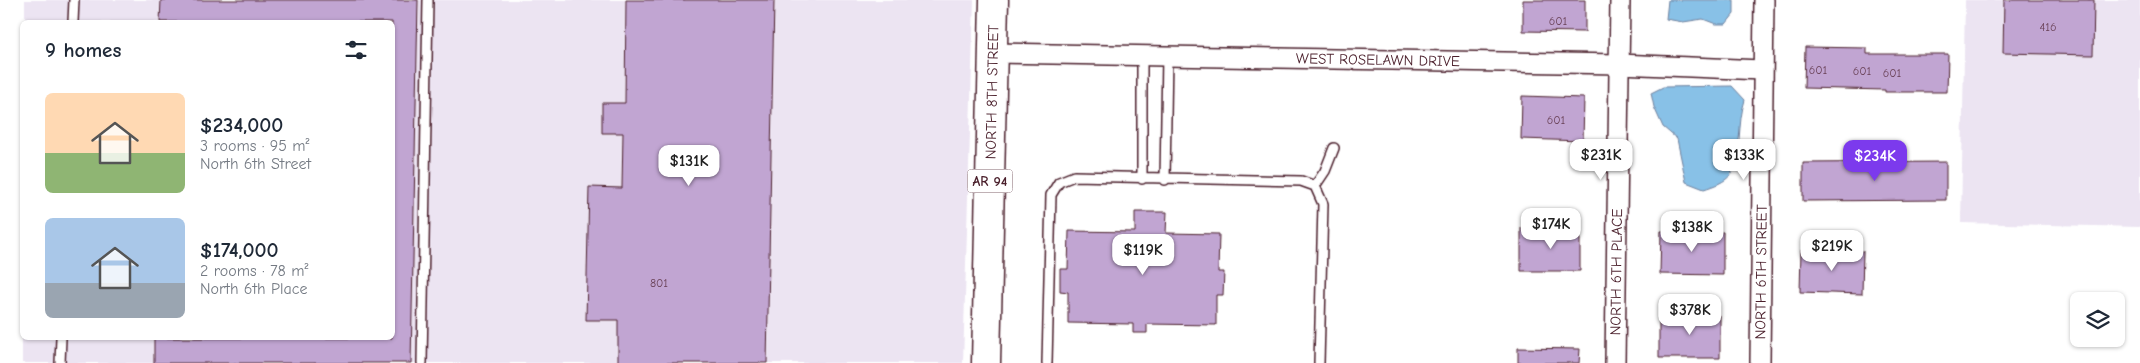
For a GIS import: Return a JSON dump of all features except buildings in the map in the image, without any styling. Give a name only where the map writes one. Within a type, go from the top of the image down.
[{"type":"main road","name":"NORTH 8TH STREET","points":[[986,363],[994,0]]},
{"type":"street","name":"NORTH 6TH PLACE","points":[[1615,363],[1620,0]]},
{"type":"street","name":"NORTH 6TH STREET","points":[[1760,363],[1764,0]]},
{"type":"street","name":"WEST ROSELAWN DRIVE","points":[[993,53],[1619,64],[1762,70]]},
{"type":"lane","points":[[73,20],[74,0]]},
{"type":"lane","points":[[422,363],[428,0]]},
{"type":"lane","points":[[1142,55],[1142,179]]},
{"type":"lane","points":[[1165,180],[1167,55]]},
{"type":"lane","points":[[1315,186],[1325,171],[1334,148]]},
{"type":"lane","points":[[1048,363],[1050,204],[1054,187],[1066,178],[1074,176],[1165,180],[1301,182],[1315,186]]},
{"type":"lane","points":[[1315,186],[1323,204],[1319,363]]},
{"type":"lane","points":[[60,363],[61,340]]},
{"type":"shaded area","points":[[25,0],[974,0],[963,363],[22,363],[22,340],[395,340],[395,20],[25,20]]},
{"type":"shaded area","points":[[1965,0],[2140,0],[2140,227],[1961,223]]},
{"type":"water","points":[[1668,0],[1734,0],[1734,14],[1726,24],[1716,24],[1703,19],[1683,22],[1666,19]]},
{"type":"water","points":[[1732,86],[1745,100],[1737,157],[1731,174],[1726,179],[1704,189],[1686,182],[1677,139],[1663,127],[1654,107],[1651,93],[1663,87]]}]
